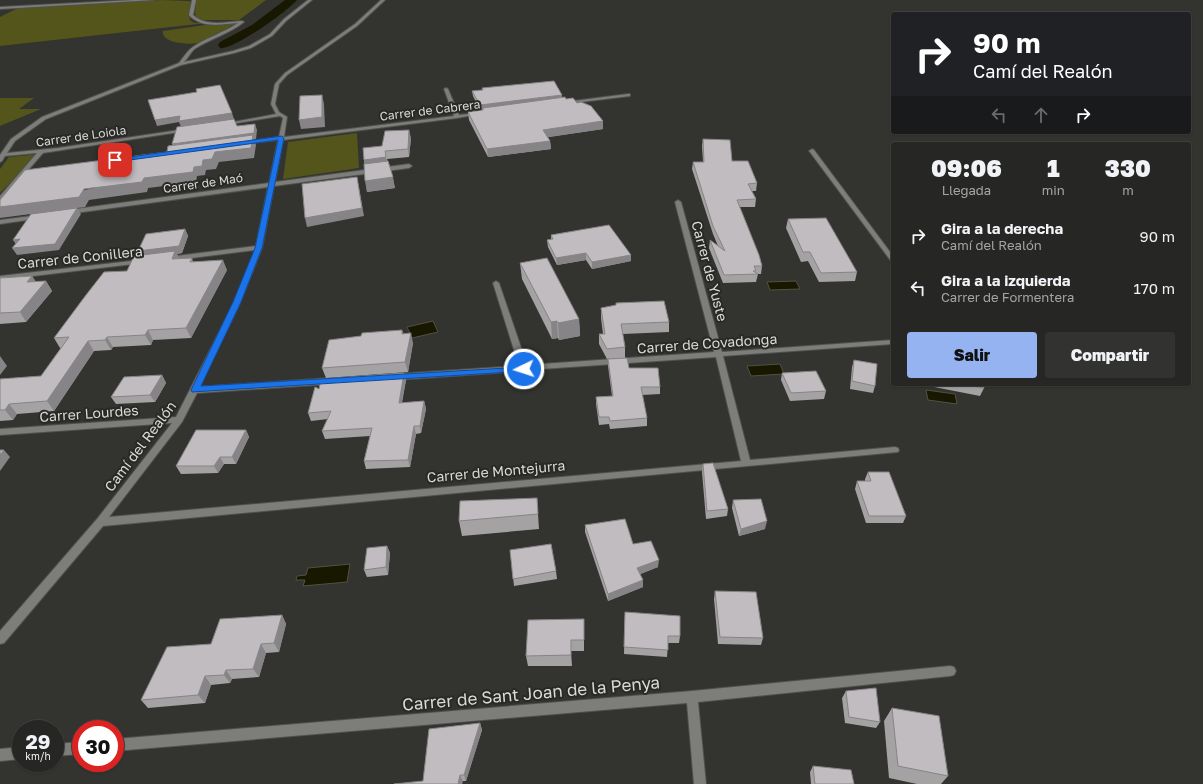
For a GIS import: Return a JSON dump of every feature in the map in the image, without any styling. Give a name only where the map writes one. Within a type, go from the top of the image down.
[{"type":"street","points":[[0,8],[152,0]]},
{"type":"street","points":[[180,64],[195,47],[227,32],[242,22],[205,24],[196,21],[191,15],[194,0]]},
{"type":"street","points":[[0,160],[13,140],[44,118],[180,64],[234,52],[262,42],[310,0]]},
{"type":"street","name":"Camí del Realón","points":[[0,639],[100,522],[179,420],[195,390],[237,302],[259,248],[285,118],[277,113],[273,104],[277,84],[286,74],[356,25],[383,0]]},
{"type":"street","points":[[446,89],[457,117]]},
{"type":"street","points":[[558,104],[628,95]]},
{"type":"street","name":"Carrer de Cabrera","points":[[235,144],[480,114]]},
{"type":"street","points":[[219,125],[281,115]]},
{"type":"street","name":"Carrer de Loiola","points":[[3,155],[41,152],[189,130]]},
{"type":"street","points":[[812,151],[891,257]]},
{"type":"street","points":[[0,199],[41,152]]},
{"type":"street","name":"Carrer de Maó","points":[[62,213],[409,166]]},
{"type":"street","points":[[24,172],[32,172]]},
{"type":"street","name":"Carrer de Yuste","points":[[678,202],[746,462]]},
{"type":"street","points":[[0,222],[46,216]]},
{"type":"street","name":"Carrer de Conillera","points":[[158,260],[259,248]]},
{"type":"street","name":"Carrer de Conillera","points":[[0,278],[150,261]]},
{"type":"street","points":[[496,284],[524,369]]},
{"type":"street","name":"Carrer de Covadonga","points":[[391,378],[891,342]]},
{"type":"street","points":[[195,390],[336,381]]},
{"type":"street","name":"Carrer Lourdes","points":[[0,432],[179,420]]},
{"type":"street","name":"Carrer de Montejurra","points":[[100,522],[746,462],[894,450]]},
{"type":"street","name":"Carrer de Sant Joan de la Penya","points":[[124,744],[692,697],[950,671]]},
{"type":"street","points":[[692,697],[700,784]]},
{"type":"street","points":[[0,755],[12,754]]},
{"type":"shaded area","points":[[161,0],[191,2],[189,13],[190,20],[195,23],[207,23],[0,46],[0,17],[18,8]]},
{"type":"shaded area","points":[[196,0],[266,0],[239,20],[202,20],[196,17]]},
{"type":"shaded area","points":[[219,23],[234,24],[212,38],[197,43],[188,44],[171,41],[166,38],[163,31]]},
{"type":"shaded area","points":[[0,98],[34,98],[19,109],[41,109],[0,126]]},
{"type":"shaded area","points":[[357,133],[359,168],[283,179],[288,142]]},
{"type":"shaded area","points":[[39,154],[0,193],[0,169],[9,157]]},
{"type":"shaded area","points":[[796,281],[800,289],[770,290],[767,282]]},
{"type":"shaded area","points":[[433,321],[438,332],[412,338],[407,327]]},
{"type":"shaded area","points":[[780,364],[784,374],[751,376],[747,366]]},
{"type":"shaded area","points":[[926,390],[955,394],[957,404],[928,400]]},
{"type":"shaded area","points":[[350,564],[347,582],[303,586],[305,580],[296,580],[297,576],[306,575],[308,568]]},
{"type":"building","points":[[554,81],[562,95],[480,105],[472,91],[483,90],[482,88]]},
{"type":"building","points":[[220,85],[232,113],[179,121],[180,116],[155,120],[148,100],[197,92],[196,89]]},
{"type":"building","points":[[322,95],[322,117],[299,120],[300,96]]},
{"type":"building","points":[[565,97],[566,99],[573,98],[577,103],[581,102],[591,106],[603,121],[543,130],[550,141],[487,149],[468,112],[483,110],[483,108]]},
{"type":"building","points":[[234,119],[237,126],[255,124],[254,133],[172,144],[177,127]]},
{"type":"building","points":[[409,130],[408,149],[385,151],[386,157],[364,160],[363,148],[382,146],[385,131]]},
{"type":"building","points":[[253,135],[251,148],[215,152],[212,159],[203,160],[202,166],[194,167],[193,172],[144,178],[142,182],[84,189],[79,197],[0,207],[0,200],[25,170],[167,152],[168,146]]},
{"type":"building","points":[[703,139],[730,140],[732,161],[748,161],[757,183],[748,184],[756,199],[737,200],[759,255],[762,266],[754,266],[756,271],[753,271],[758,274],[724,275],[710,240],[725,251],[713,226],[693,162],[704,162]]},
{"type":"building","points":[[388,161],[393,177],[365,181],[364,164]]},
{"type":"building","points":[[357,177],[362,208],[305,218],[302,184]]},
{"type":"building","points":[[77,208],[55,244],[12,248],[20,239],[13,240],[31,214]]},
{"type":"building","points":[[826,218],[857,272],[821,273],[810,252],[803,252],[788,219]]},
{"type":"building","points":[[609,225],[631,255],[592,262],[586,253],[556,258],[547,240],[553,239],[551,235]]},
{"type":"building","points":[[185,229],[179,246],[138,251],[146,234]]},
{"type":"building","points":[[175,251],[172,259],[192,258],[190,262],[223,260],[186,328],[148,330],[145,335],[107,337],[105,340],[88,341],[47,401],[9,404],[5,410],[0,410],[0,379],[41,376],[69,337],[54,338],[104,272],[127,271],[134,256]]},
{"type":"building","points":[[547,258],[579,319],[558,323],[557,321],[551,322],[520,263]]},
{"type":"building","points":[[32,276],[27,282],[46,281],[20,312],[0,313],[0,278]]},
{"type":"building","points":[[664,301],[669,322],[621,324],[625,347],[607,349],[599,334],[605,334],[601,308],[616,305],[616,303]]},
{"type":"building","points":[[402,330],[402,334],[411,333],[405,362],[322,368],[329,340],[361,336],[362,333]]},
{"type":"building","points":[[627,358],[629,368],[658,368],[660,387],[641,387],[647,418],[610,421],[609,417],[599,417],[596,397],[613,396],[608,359]]},
{"type":"building","points":[[854,360],[877,364],[875,386],[852,381]]},
{"type":"building","points":[[816,371],[826,391],[791,393],[782,373]]},
{"type":"building","points":[[404,373],[399,403],[424,401],[420,426],[414,426],[408,460],[364,461],[372,428],[322,431],[331,411],[308,413],[315,387],[319,389],[321,379]]},
{"type":"building","points":[[162,375],[150,395],[111,397],[124,377]]},
{"type":"building","points":[[972,386],[984,386],[984,388]]},
{"type":"building","points":[[196,430],[246,430],[232,457],[220,457],[214,466],[176,466]]},
{"type":"building","points":[[713,463],[728,509],[707,511],[703,464]]},
{"type":"building","points":[[868,472],[889,472],[906,516],[869,516],[857,481],[871,481]]},
{"type":"building","points":[[537,498],[538,514],[459,521],[460,501]]},
{"type":"building","points":[[761,499],[767,521],[741,529],[733,500]]},
{"type":"building","points":[[625,519],[633,544],[651,541],[659,560],[637,568],[643,580],[608,594],[585,525]]},
{"type":"building","points":[[551,544],[556,571],[513,579],[510,550]]},
{"type":"building","points":[[387,546],[386,567],[364,570],[367,548]]},
{"type":"building","points":[[715,591],[756,592],[763,638],[720,637]]},
{"type":"building","points":[[625,612],[680,616],[680,636],[668,636],[668,650],[624,647]]},
{"type":"building","points":[[282,615],[274,643],[261,644],[253,669],[226,670],[224,675],[205,676],[198,695],[141,700],[167,647],[211,644],[220,619]]},
{"type":"building","points":[[584,619],[584,640],[571,640],[571,655],[526,656],[528,620]]},
{"type":"building","points":[[876,688],[880,722],[849,717],[846,691]]},
{"type":"building","points":[[892,708],[939,716],[948,776],[898,766]]},
{"type":"building","points":[[480,723],[464,775],[460,775],[458,784],[394,784],[423,781],[429,729]]},
{"type":"building","points":[[813,766],[851,770],[854,784],[815,784]]},
{"type":"waterway","points":[[224,45],[256,27],[292,0]]},
{"type":"route","points":[[115,160],[282,138],[259,248],[237,302],[195,390],[524,369]]}]
